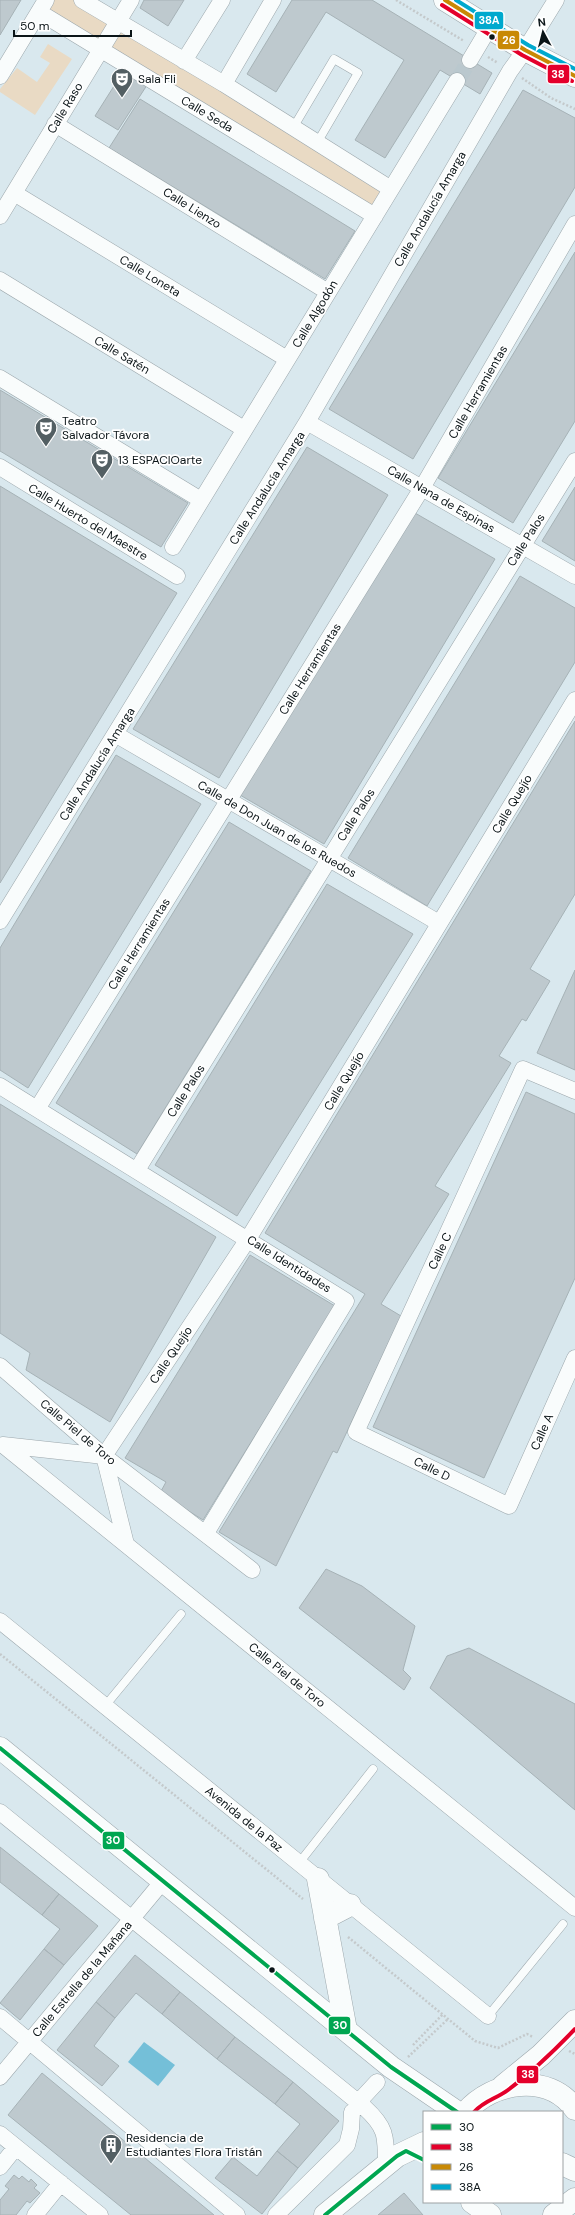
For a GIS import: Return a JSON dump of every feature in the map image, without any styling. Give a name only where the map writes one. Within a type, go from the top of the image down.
[{"type":"main road","points":[[445,0],[525,50],[575,76]]},
{"type":"main road","points":[[0,1748],[391,2067],[456,2111]]},
{"type":"main road","points":[[318,1879],[346,2030]]},
{"type":"main road","points":[[325,1918],[350,1905]]},
{"type":"main road","points":[[467,2111],[474,2103],[487,2093],[503,2086],[553,2043],[575,2021]]},
{"type":"main road","points":[[503,2086],[528,2084],[543,2088],[565,2099],[575,2109]]},
{"type":"main road","points":[[325,2215],[386,2165],[418,2151]]},
{"type":"main road","points":[[563,2164],[575,2170]]},
{"type":"main road","points":[[554,2215],[571,2199]]},
{"type":"main road","points":[[464,2203],[466,2215]]},
{"type":"main road","points":[[473,2203],[490,2215]]},
{"type":"street","points":[[82,0],[224,84],[391,189]]},
{"type":"street","name":"Calle Raso","points":[[0,216],[131,0]]},
{"type":"street","points":[[184,61],[222,0]]},
{"type":"street","points":[[224,84],[273,0]]},
{"type":"street","name":"Calle Andalucía Amarga","points":[[0,921],[307,422],[506,77],[525,50],[556,0]]},
{"type":"street","points":[[0,76],[43,6]]},
{"type":"street","name":"Calle Seda","points":[[43,6],[101,50],[375,216]]},
{"type":"street","points":[[470,60],[489,28]]},
{"type":"street","name":"Calle Algodón","points":[[173,547],[457,81]]},
{"type":"street","name":"Calle Lienzo","points":[[55,124],[328,292]]},
{"type":"street","name":"Calle Loneta","points":[[14,193],[287,359]]},
{"type":"street","name":"Calle Herramientas","points":[[37,1109],[422,488],[575,224]]},
{"type":"street","name":"Calle Satén","points":[[0,280],[244,429]]},
{"type":"street","points":[[0,378],[201,500]]},
{"type":"street","name":"Calle Nana de Espinas","points":[[307,422],[575,576]]},
{"type":"street","name":"Calle Palos","points":[[137,1170],[575,461]]},
{"type":"street","name":"Calle Huerto del Maestre","points":[[0,467],[177,576]]},
{"type":"street","name":"Calle Quejío","points":[[104,1456],[248,1239],[575,700]]},
{"type":"street","name":"Calle de Don Juan de los Ruedos","points":[[115,734],[439,923]]},
{"type":"street","name":"Calle C","points":[[356,1432],[523,1069],[575,1091]]},
{"type":"street","name":"Calle Identidades","points":[[0,1086],[346,1301],[206,1533]]},
{"type":"street","name":"Calle A","points":[[509,1506],[575,1358]]},
{"type":"street","name":"Calle Piel de Toro","points":[[0,1366],[104,1456],[206,1533],[252,1570]]},
{"type":"street","name":"Calle D","points":[[356,1432],[509,1506]]},
{"type":"street","points":[[2,1444],[104,1456],[126,1544]]},
{"type":"street","name":"Calle Piel de Toro","points":[[2,1444],[575,1908]]},
{"type":"street","name":"Avenida de la Paz","points":[[0,1621],[488,2016]]},
{"type":"street","points":[[0,1812],[380,2121],[386,2144],[386,2165]]},
{"type":"street","name":"Calle Estrella de la Mañana","points":[[0,2077],[163,1881]]},
{"type":"street","points":[[0,2017],[237,2215]]},
{"type":"street","points":[[364,2096],[377,2082]]},
{"type":"street","points":[[276,2215],[347,2145],[352,2129],[352,2112]]},
{"type":"street","points":[[0,2134],[100,2215]]},
{"type":"street","points":[[0,2167],[16,2147]]},
{"type":"street","points":[[35,2215],[61,2183]]},
{"type":"lane","points":[[293,128],[334,59],[358,73],[317,143]]},
{"type":"lane","points":[[105,1706],[181,1614]]},
{"type":"lane","points":[[299,1863],[373,1770]]},
{"type":"lane","points":[[488,2016],[563,1924]]},
{"type":"path","points":[[0,1654],[475,2040],[498,2048],[526,2034],[553,2043],[575,2054]]},
{"type":"path","points":[[413,2045],[443,2014]]},
{"type":"path","points":[[418,2048],[448,2019]]},
{"type":"shaded area","points":[[52,0],[74,0],[110,23],[98,40],[45,10]]},
{"type":"shaded area","points":[[120,27],[385,191],[373,209],[106,48]]},
{"type":"shaded area","points":[[48,44],[72,59],[35,115],[0,92],[0,89],[17,68],[37,82],[50,63],[40,57]]},
{"type":"water","points":[[144,2042],[175,2065],[158,2086],[128,2062]]},
{"type":"building","points":[[0,0],[21,0],[0,35]]},
{"type":"building","points":[[144,0],[184,0],[168,26],[140,8]]},
{"type":"building","points":[[292,0],[372,0],[492,73],[480,94],[440,70],[385,158],[355,140],[404,60],[326,12],[276,92],[247,74]]},
{"type":"building","name":"Sala Fli","points":[[126,67],[149,82],[118,130],[95,116]]},
{"type":"building","points":[[523,90],[575,118],[575,187],[413,459],[329,409]]},
{"type":"building","points":[[140,99],[355,231],[325,279],[109,148]]},
{"type":"building","points":[[575,252],[575,421],[513,523],[438,478]]},
{"type":"building","points":[[0,390],[188,503],[161,547],[0,451]]},
{"type":"building","points":[[307,447],[388,495],[219,778],[133,729]]},
{"type":"building","points":[[0,486],[177,593],[0,883]]},
{"type":"building","points":[[575,487],[575,561],[542,541]]},
{"type":"building","points":[[415,513],[495,559],[324,844],[240,795]]},
{"type":"building","points":[[520,576],[575,608],[575,662],[427,906],[348,858]]},
{"type":"building","points":[[575,721],[575,894],[530,969],[550,981],[526,1021],[522,1019],[499,1056],[511,1063],[435,1186],[449,1194],[381,1304],[401,1316],[337,1453],[333,1451],[276,1566],[219,1532],[365,1294],[265,1233]]},
{"type":"building","points":[[116,755],[201,804],[28,1088],[0,1070],[0,948]]},
{"type":"building","points":[[229,822],[311,871],[137,1154],[56,1103]]},
{"type":"building","points":[[327,884],[413,934],[237,1216],[155,1165]]},
{"type":"building","points":[[575,970],[575,1070],[537,1053]]},
{"type":"building","points":[[526,1092],[575,1114],[575,1278],[484,1478],[373,1427]]},
{"type":"building","points":[[0,1104],[216,1237],[110,1422],[26,1370],[30,1353],[0,1333]]},
{"type":"building","points":[[250,1255],[335,1306],[203,1520],[160,1493],[166,1482],[125,1458]]},
{"type":"building","points":[[326,1569],[362,1586],[415,1626],[403,1670],[411,1678],[404,1690],[299,1608]]},
{"type":"building","points":[[469,1648],[575,1704],[575,1810],[430,1688],[447,1656]]},
{"type":"building","points":[[0,1847],[59,1894],[42,1915],[0,1882]]},
{"type":"building","points":[[59,1894],[98,1926],[64,1965],[44,1949],[60,1929],[42,1915]]},
{"type":"building","points":[[44,1949],[64,1965],[20,2020],[0,2003]]},
{"type":"building","points":[[135,1955],[180,1992],[162,2014],[136,1993],[115,2018],[96,2002]]},
{"type":"building","points":[[180,1992],[235,2037],[217,2059],[162,2014]]},
{"type":"building","points":[[96,2002],[115,2018],[94,2046],[119,2066],[102,2086],[57,2050]]},
{"type":"building","points":[[235,2037],[293,2082],[275,2104],[217,2059]]},
{"type":"building","name":"Residencia de Estudiantes Flora Tristán","points":[[42,2073],[214,2215],[131,2215],[8,2115]]},
{"type":"building","points":[[293,2082],[339,2121],[298,2168],[277,2151],[300,2124],[275,2104]]},
{"type":"building","points":[[277,2151],[298,2168],[262,2214],[215,2178],[233,2157],[257,2176]]},
{"type":"building","points":[[14,2175],[19,2179],[22,2176],[29,2182],[31,2179],[37,2185],[34,2188],[40,2193],[30,2203],[27,2201],[16,2215],[0,2215],[0,2200],[9,2189],[5,2186]]},
{"type":"building","points":[[404,2193],[423,2215],[378,2215]]},
{"type":"tunnel","points":[[457,81],[470,60]]},
{"type":"transit line","name":"26","points":[[445,0],[525,50],[575,76]]},
{"type":"transit line","name":"38A","points":[[456,0],[528,45],[575,69]]},
{"type":"transit line","name":"38","points":[[442,5],[522,55],[572,81]]},
{"type":"transit line","name":"30","points":[[0,1748],[391,2067],[456,2111]]},
{"type":"transit line","name":"38","points":[[475,2111],[486,2102],[508,2090],[526,2076],[575,2029]]},
{"type":"transit line","name":"30","points":[[325,2215],[397,2156],[406,2151],[423,2160]]},
{"type":"place","name":"Sala Fli","points":[[122,98]]},
{"type":"place","name":"Teatro Salvador Távora","points":[[46,448]]},
{"type":"place","name":"13 ESPACIOarte","points":[[102,480]]},
{"type":"place","name":"Residencia de Estudiantes Flora Tristán","points":[[111,2164]]}]
